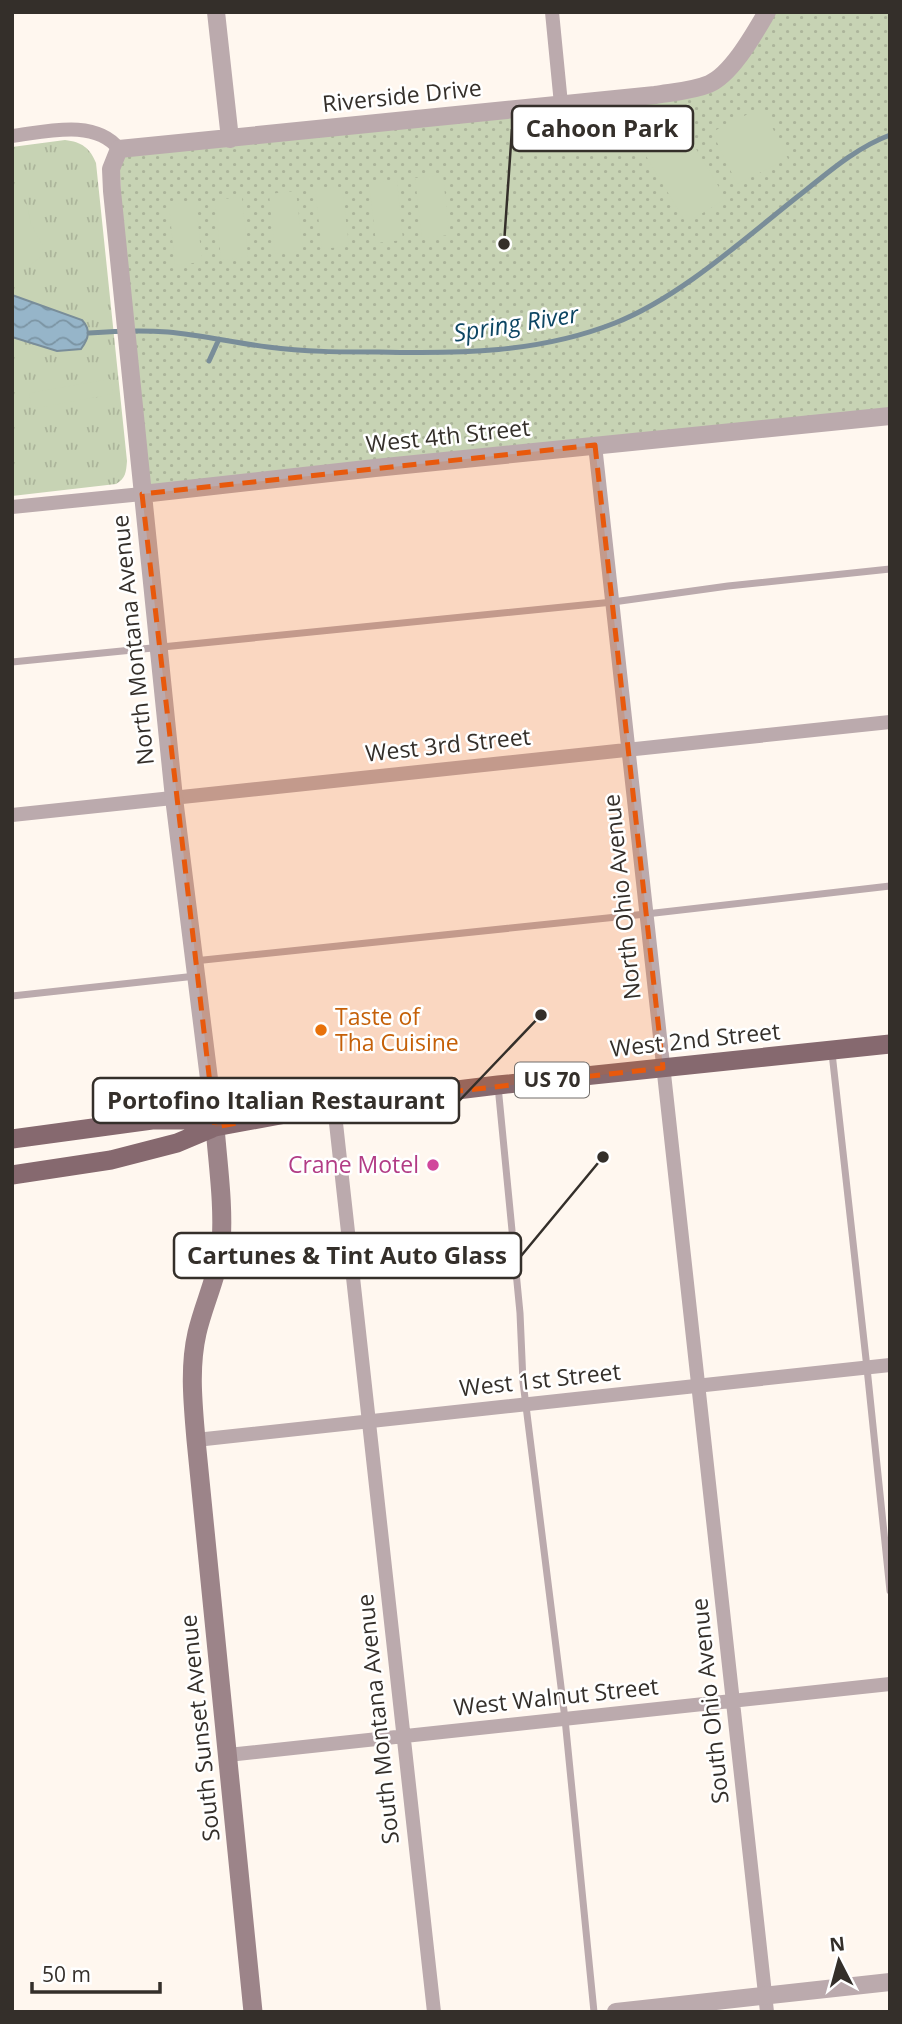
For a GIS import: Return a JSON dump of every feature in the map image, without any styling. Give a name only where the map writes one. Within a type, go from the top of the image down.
[{"type":"main road","name":"West 2nd Street","points":[[12,1175],[111,1160],[177,1143],[215,1127],[334,1105],[890,1044]]},
{"type":"main road","name":"West 2nd Street","points":[[12,1139],[152,1120],[187,1120],[215,1127]]},
{"type":"main road","name":"South Sunset Avenue","points":[[215,1127],[222,1219],[221,1244],[216,1275],[195,1344],[192,1380],[253,2012]]},
{"type":"street","points":[[216,12],[230,139]]},
{"type":"street","points":[[552,12],[561,104]]},
{"type":"street","name":"Riverside Drive","points":[[119,149],[656,95],[693,89],[717,80],[732,64],[766,12]]},
{"type":"street","points":[[12,136],[65,130],[84,131],[106,137],[119,149]]},
{"type":"street","name":"North Montana Avenue","points":[[119,149],[111,169],[112,191],[174,798],[215,1127]]},
{"type":"street","name":"West 4th Street","points":[[12,507],[890,416]]},
{"type":"street","name":"North Ohio Avenue","points":[[596,445],[699,1386]]},
{"type":"street","name":"West 3rd Street","points":[[12,815],[890,722]]},
{"type":"street","points":[[334,1105],[369,1421]]},
{"type":"street","name":"West 1st Street","points":[[196,1440],[890,1365]]},
{"type":"street","name":"South Ohio Avenue","points":[[699,1386],[766,2004]]},
{"type":"street","name":"South Montana Avenue","points":[[369,1421],[434,2012]]},
{"type":"street","name":"West Walnut Street","points":[[228,1755],[890,1684]]},
{"type":"street","points":[[616,2012],[766,2004],[890,1982]]},
{"type":"lane","points":[[12,662],[613,602],[728,586],[890,569]]},
{"type":"lane","points":[[12,996],[195,969],[890,886]]},
{"type":"lane","points":[[831,1050],[890,1591]]},
{"type":"lane","points":[[498,1085],[520,1313],[523,1382],[565,1719],[594,2012]]},
{"type":"highlighted area","points":[[595,445],[663,1068],[334,1105],[215,1127],[142,494]]},
{"type":"green space","points":[[767,12],[890,12],[890,416],[142,494],[125,298],[119,149],[709,84]]},
{"type":"green space","points":[[762,107],[788,159],[737,184],[712,132]]},
{"type":"green space","points":[[677,117],[726,199],[686,223],[637,141]]},
{"type":"green space","points":[[65,140],[85,147],[96,163],[126,468],[124,477],[116,484],[12,496],[12,147]]},
{"type":"green space","points":[[443,175],[449,235],[422,238],[415,178]]},
{"type":"green space","points":[[397,181],[403,240],[376,243],[369,183]]},
{"type":"green space","points":[[342,187],[349,246],[322,249],[315,190]]},
{"type":"green space","points":[[296,191],[303,251],[275,254],[269,194]]},
{"type":"green space","points":[[12,197],[19,197],[27,205],[31,224],[43,246],[42,256],[30,265],[12,263]]},
{"type":"green space","points":[[242,197],[248,257],[221,260],[215,200]]},
{"type":"green space","points":[[196,202],[202,262],[175,265],[169,205]]},
{"type":"green space","points":[[110,379],[113,394],[32,409],[29,393]]},
{"type":"water","points":[[12,295],[82,320],[88,334],[81,349],[57,351],[12,337]]},
{"type":"waterway","name":"Spring River","points":[[89,333],[168,332],[282,349],[439,353],[499,350],[586,333],[640,311],[690,281],[846,159],[890,135]]},
{"type":"waterway","points":[[209,361],[219,339]]},
{"type":"place","name":"Cahoon Park","points":[[504,244]]},
{"type":"place","name":"Portofino Italian Restaurant","points":[[541,1015]]},
{"type":"place","name":"Taste of Tha Cuisine","points":[[321,1030]]},
{"type":"place","name":"Cartunes & Tint Auto Glass","points":[[603,1157]]},
{"type":"place","name":"Crane Motel","points":[[433,1165]]}]
